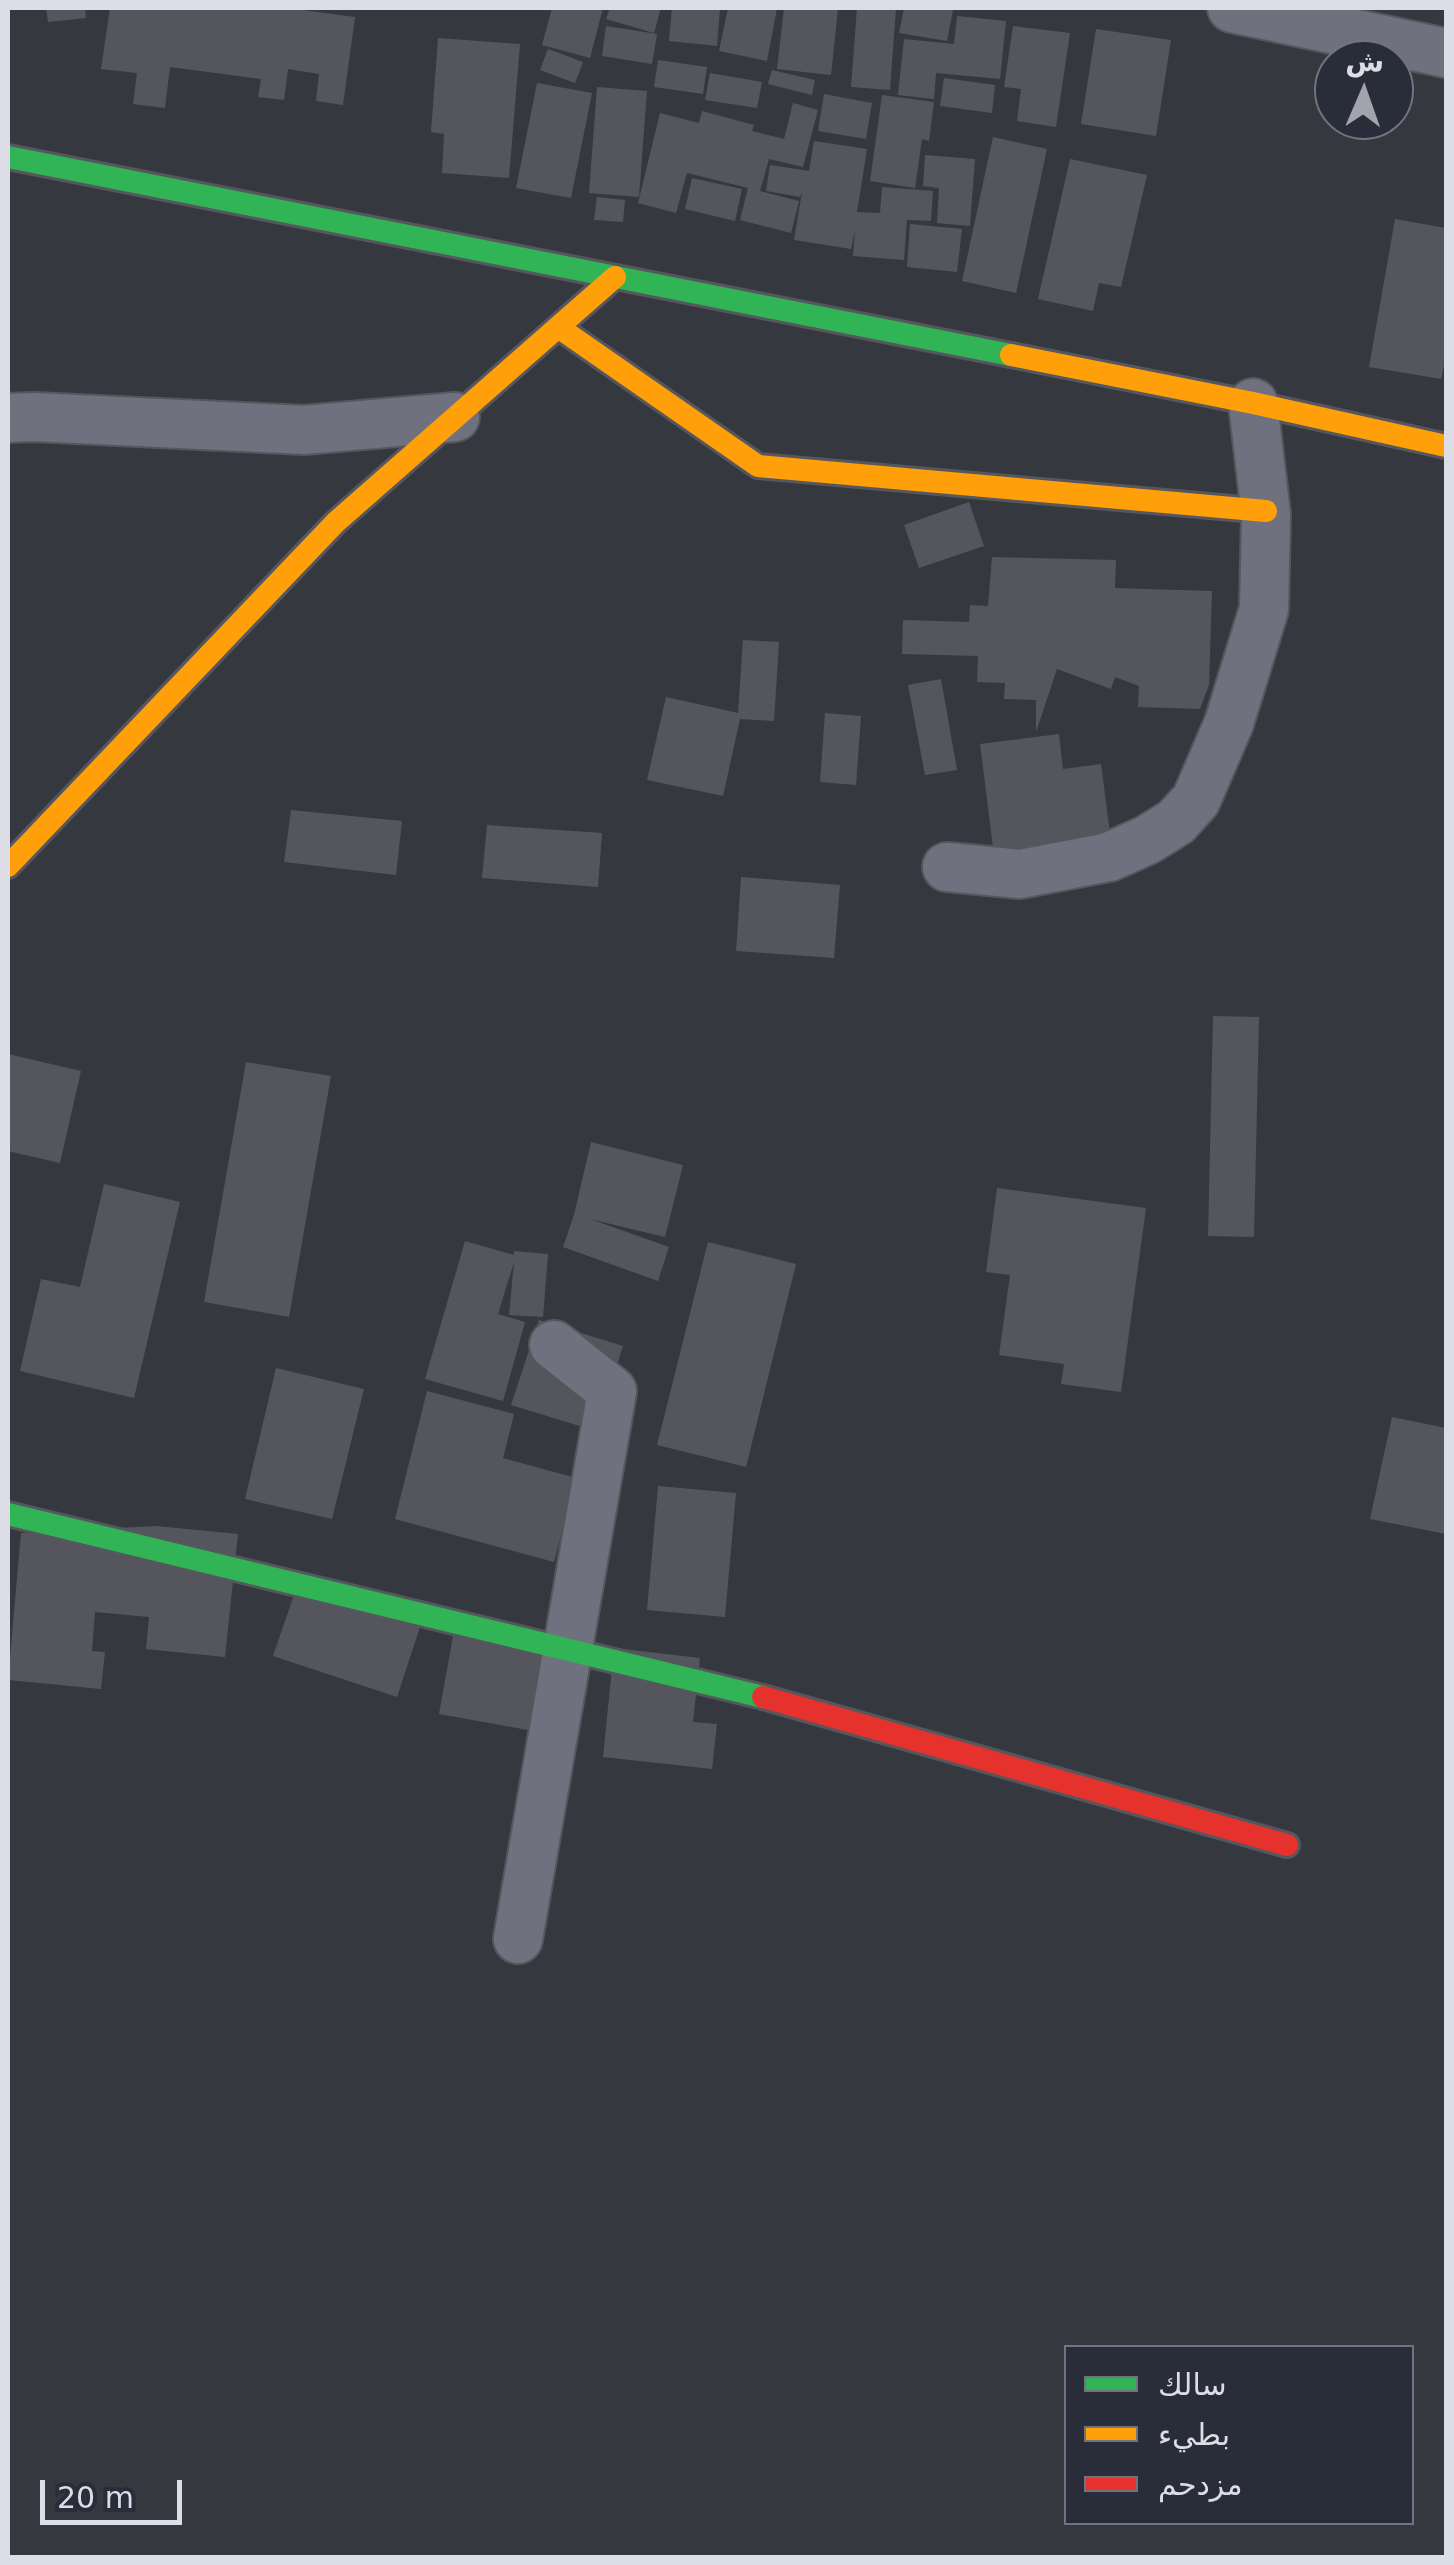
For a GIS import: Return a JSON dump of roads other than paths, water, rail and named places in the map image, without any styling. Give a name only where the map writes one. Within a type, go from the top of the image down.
[{"type":"street","points":[[1232,8],[1376,22],[1446,53]]},
{"type":"street","points":[[8,157],[1253,404],[1446,446]]},
{"type":"street","points":[[8,866],[336,522],[615,277]]},
{"type":"street","points":[[558,327],[758,466],[1266,511]]},
{"type":"street","points":[[948,867],[1020,874],[1109,857],[1176,822],[1196,800],[1228,723],[1264,609],[1266,511],[1253,404]]},
{"type":"street","points":[[8,418],[35,416],[304,430],[456,417]]},
{"type":"street","points":[[518,1939],[612,1391],[554,1345]]},
{"type":"street","points":[[8,1514],[732,1688],[1286,1845]]}]
